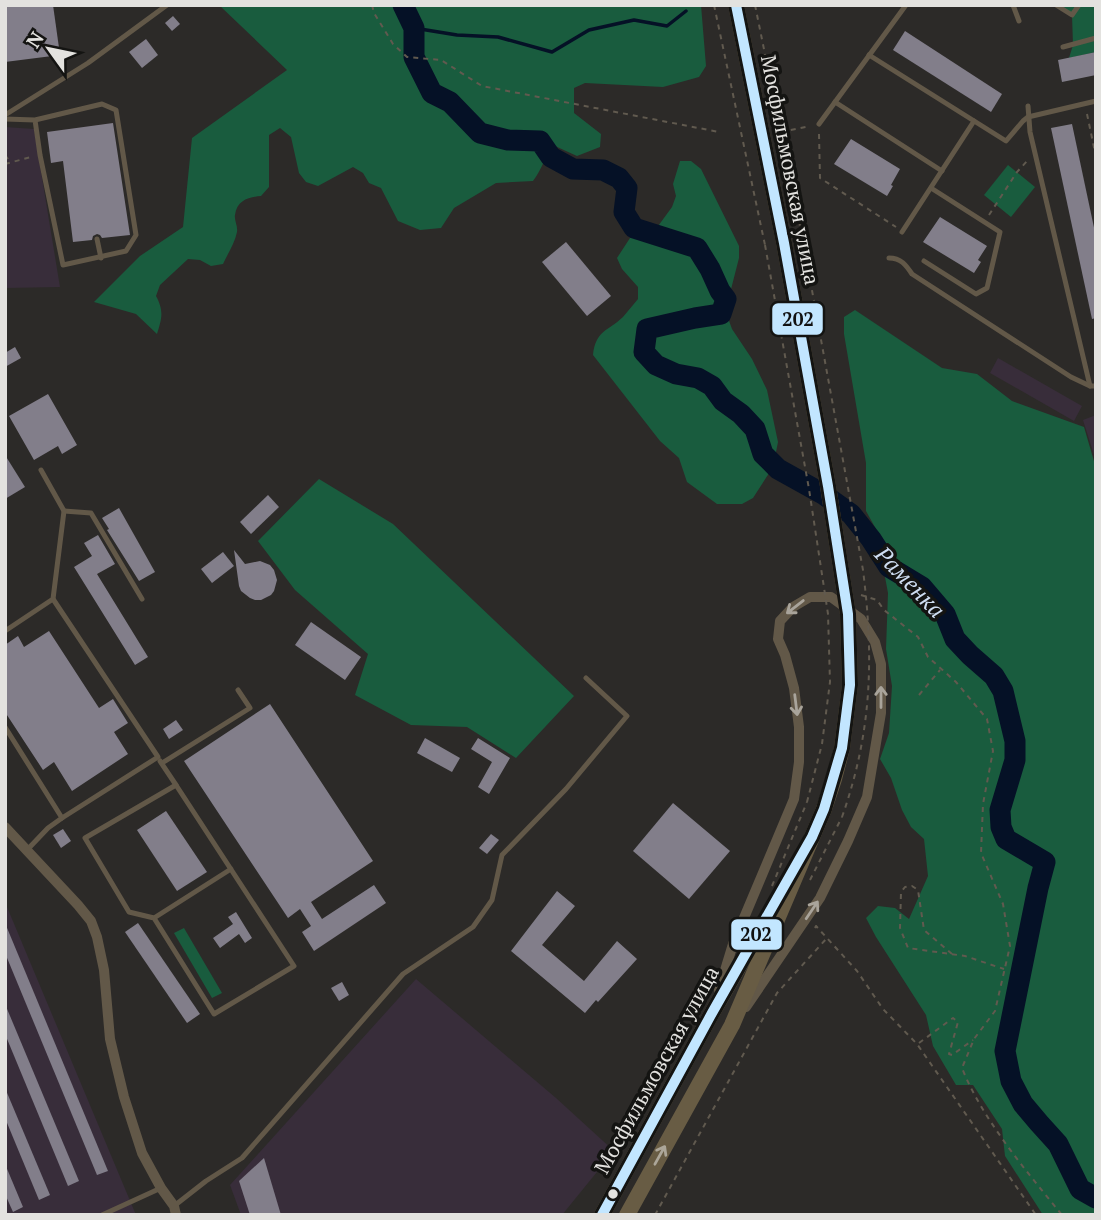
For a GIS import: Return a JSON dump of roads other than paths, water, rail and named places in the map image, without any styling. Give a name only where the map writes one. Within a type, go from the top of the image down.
[{"type":"street","name":"Мосфильмовская улица","points":[[627,1215],[732,1025],[824,809],[842,748],[850,684],[848,614],[828,486],[784,243],[736,5]]},
{"type":"street","points":[[712,1013],[733,944],[794,799],[799,762],[799,727],[794,688],[778,639],[780,621],[793,607],[810,597],[831,597],[861,619],[875,642],[881,664],[881,713],[867,797],[820,898],[732,1025]]},
{"type":"street","points":[[5,827],[91,921],[104,970],[110,1039],[124,1097],[142,1153],[175,1210]]},
{"type":"street","name":"Мосфильмовская улица","points":[[602,1215],[812,837]]},
{"type":"lane","points":[[5,117],[88,63],[167,5]]},
{"type":"lane","points":[[819,124],[906,5]]},
{"type":"lane","points":[[1013,5],[1019,21]]},
{"type":"lane","points":[[1056,5],[1072,15],[1079,5]]},
{"type":"lane","points":[[1063,47],[1096,38]]},
{"type":"lane","points":[[869,55],[1006,141],[1028,117],[1096,101]]},
{"type":"lane","points":[[835,102],[942,170]]},
{"type":"lane","points":[[5,117],[35,120],[102,104],[116,110],[136,235],[126,251],[63,265],[35,120]]},
{"type":"lane","points":[[1028,106],[1035,153],[1093,386]]},
{"type":"lane","points":[[902,232],[974,121]]},
{"type":"lane","points":[[924,261],[976,294],[988,288],[1000,232],[931,188]]},
{"type":"lane","points":[[97,239],[101,258]]},
{"type":"lane","points":[[889,258],[903,262],[912,274],[994,329],[1071,377],[1093,386]]},
{"type":"lane","points":[[41,470],[65,512],[53,599],[160,760],[294,966],[214,1014],[154,918],[129,912],[85,838],[176,785]]},
{"type":"lane","points":[[65,512],[92,513],[142,599]]},
{"type":"lane","points":[[5,631],[53,599]]},
{"type":"lane","points":[[175,1210],[206,1181],[242,1158],[404,974],[473,927],[492,900],[502,855],[566,789],[627,716],[586,678]]},
{"type":"lane","points":[[26,851],[62,818],[250,708],[239,690]]},
{"type":"lane","points":[[5,727],[62,818]]},
{"type":"lane","points":[[154,918],[231,869]]},
{"type":"lane","points":[[102,1215],[161,1188]]},
{"type":"waterway","name":"Раменка","points":[[403,5],[414,28],[414,57],[432,93],[450,102],[480,133],[508,140],[540,141],[551,157],[573,169],[603,170],[619,178],[627,188],[624,212],[634,228],[697,248],[726,299],[721,314],[647,329],[644,352],[656,365],[676,374],[698,378],[712,386],[723,401],[755,429],[763,454],[778,469],[823,494],[851,514],[889,567],[922,587],[945,614],[955,639],[994,676],[1003,691],[1015,741],[1015,760],[1000,810],[1001,827],[1006,839],[1045,862],[1005,1051],[1011,1081],[1023,1104],[1058,1144],[1080,1189],[1096,1198]]},
{"type":"waterway","points":[[414,28],[457,35],[498,37],[552,52],[589,30],[634,20],[667,26],[686,11]]}]
